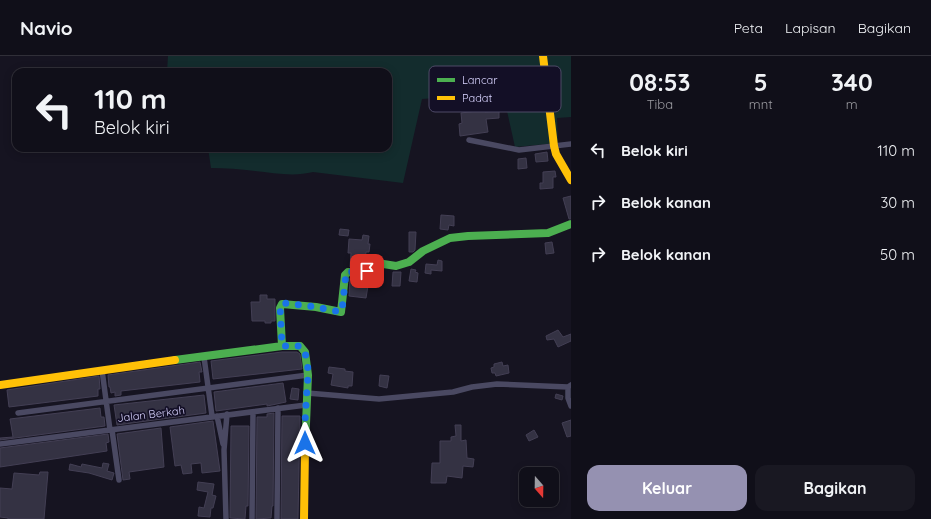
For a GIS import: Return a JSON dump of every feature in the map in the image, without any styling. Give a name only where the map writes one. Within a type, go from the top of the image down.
[{"type":"street","points":[[544,56],[545,66]]},
{"type":"street","points":[[550,112],[556,154],[571,180]]},
{"type":"street","points":[[469,140],[519,150],[571,144]]},
{"type":"street","points":[[282,346],[280,308],[282,304],[316,307],[340,312],[342,310],[345,275],[348,272],[365,273],[367,266],[371,262],[396,266],[409,262],[423,251],[450,238],[548,233],[571,224]]},
{"type":"street","points":[[0,385],[282,346],[300,346],[305,352],[308,375],[304,519]]},
{"type":"street","points":[[204,357],[208,388],[224,450]]},
{"type":"street","points":[[102,370],[118,480]]},
{"type":"street","points":[[18,413],[308,375]]},
{"type":"street","points":[[307,393],[379,399],[453,392],[472,387],[497,384],[569,386],[568,398],[571,406]]},
{"type":"street","name":"Jalan Berkah","points":[[0,444],[306,405]]},
{"type":"street","points":[[277,519],[278,408]]},
{"type":"street","points":[[252,519],[253,412]]},
{"type":"street","points":[[226,519],[224,450],[227,414]]},
{"type":"green space","points":[[168,56],[571,56],[571,117],[557,118],[558,143],[515,147],[507,112],[561,112],[561,66],[429,66],[429,98],[422,99],[403,183],[313,172],[284,174],[238,169],[211,168],[209,152],[392,152],[392,68],[167,68]]},
{"type":"building","points":[[499,112],[499,118],[486,119],[488,132],[460,136],[459,124],[462,123],[461,113]]},
{"type":"building","points":[[547,152],[548,161],[536,162],[535,154]]},
{"type":"building","points":[[526,158],[527,168],[518,169],[518,159]]},
{"type":"building","points":[[555,171],[556,177],[553,177],[553,188],[540,189],[540,183],[543,183],[543,172]]},
{"type":"building","points":[[571,196],[571,219],[569,219],[563,198]]},
{"type":"building","points":[[441,215],[454,216],[454,226],[449,225],[448,230],[440,229]]},
{"type":"building","points":[[340,229],[349,230],[348,236],[339,235]]},
{"type":"building","points":[[409,232],[416,232],[415,250],[413,252],[409,252]]},
{"type":"building","points":[[363,235],[369,236],[369,252],[366,252],[364,262],[357,261],[357,267],[350,267],[351,253],[348,253],[349,239],[362,240]]},
{"type":"building","points":[[552,242],[554,253],[546,254],[545,243]]},
{"type":"building","points":[[438,260],[442,261],[442,271],[431,270],[431,274],[425,273],[426,264],[437,265]]},
{"type":"building","points":[[411,269],[416,270],[415,272],[418,273],[417,282],[409,281]]},
{"type":"building","points":[[393,272],[401,272],[400,286],[392,286]]},
{"type":"building","points":[[350,278],[369,280],[366,298],[349,296]]},
{"type":"building","points":[[260,295],[267,295],[267,299],[275,299],[275,321],[271,321],[271,323],[265,323],[265,321],[252,321],[251,302],[260,302]]},
{"type":"building","points":[[558,330],[563,337],[571,334],[571,341],[558,347],[554,339],[547,340],[546,336]]},
{"type":"building","points":[[282,352],[297,352],[300,354],[302,369],[213,379],[211,361]]},
{"type":"building","points":[[200,362],[202,372],[199,372],[200,382],[121,391],[121,395],[115,396],[115,392],[111,393],[109,387],[108,375]]},
{"type":"building","points":[[502,362],[503,366],[508,365],[509,373],[496,376],[495,373],[492,373],[491,368],[494,367],[494,364]]},
{"type":"building","points":[[329,367],[345,369],[345,371],[353,372],[352,386],[348,386],[348,388],[331,385],[333,374],[328,373]]},
{"type":"building","points":[[380,375],[389,376],[387,388],[379,386]]},
{"type":"building","points":[[99,376],[100,389],[98,389],[98,396],[9,407],[7,390]]},
{"type":"building","points":[[283,383],[286,402],[267,406],[267,404],[216,411],[214,392]]},
{"type":"building","points":[[292,388],[299,389],[298,400],[290,399]]},
{"type":"building","points":[[556,394],[563,396],[562,400],[555,398]]},
{"type":"building","points":[[204,395],[206,413],[117,425],[114,405]]},
{"type":"building","points":[[100,408],[101,417],[104,417],[105,426],[0,440],[0,438],[13,437],[10,419]]},
{"type":"building","points":[[274,413],[273,506],[271,518],[256,519],[257,417],[267,417],[267,414]]},
{"type":"building","points":[[282,416],[300,416],[298,519],[281,519]]},
{"type":"building","points":[[571,420],[571,436],[567,437],[562,423]]},
{"type":"building","points":[[213,421],[220,471],[202,473],[200,463],[191,464],[192,473],[183,474],[181,465],[175,466],[170,427]]},
{"type":"building","points":[[455,425],[461,425],[461,441],[466,440],[467,458],[474,459],[473,467],[463,466],[462,478],[447,476],[446,483],[431,483],[432,463],[440,463],[440,441],[451,441],[451,437],[456,436]]},
{"type":"building","points":[[231,426],[249,426],[248,506],[246,506],[245,519],[230,518]]},
{"type":"building","points":[[161,428],[164,467],[129,472],[130,479],[123,480],[117,434]]},
{"type":"building","points":[[534,430],[538,437],[529,441],[526,435]]},
{"type":"building","points":[[108,434],[109,442],[106,443],[107,451],[0,467],[0,448]]},
{"type":"building","points":[[103,463],[109,464],[107,471],[114,473],[112,480],[89,473],[69,470],[70,464],[81,467],[82,464],[102,468]]},
{"type":"building","points":[[40,472],[48,472],[44,519],[8,519],[0,517],[0,488],[12,489],[14,473],[39,475]]},
{"type":"building","points":[[198,482],[214,484],[212,495],[216,496],[213,508],[211,508],[210,517],[198,516],[199,507],[204,508],[208,492],[197,490]]},
{"type":"traffic: fast","points":[[282,346],[280,308],[282,304],[316,307],[341,312],[345,275],[348,272],[365,273],[367,266],[371,262],[396,266],[409,262],[423,251],[450,238],[548,233],[571,224]]},
{"type":"traffic: fast","points":[[175,360],[282,346],[300,346],[305,352],[308,375],[305,448]]},
{"type":"traffic: slow","points":[[543,56],[544,66]]},
{"type":"traffic: slow","points":[[550,112],[556,154],[571,180]]},
{"type":"traffic: slow","points":[[0,385],[175,360]]},
{"type":"traffic: slow","points":[[304,519],[305,448]]},
{"type":"route","points":[[305,443],[308,375],[305,352],[300,346],[282,346],[280,306],[284,303],[316,307],[338,313],[342,310],[346,273],[362,274],[367,271]]}]
